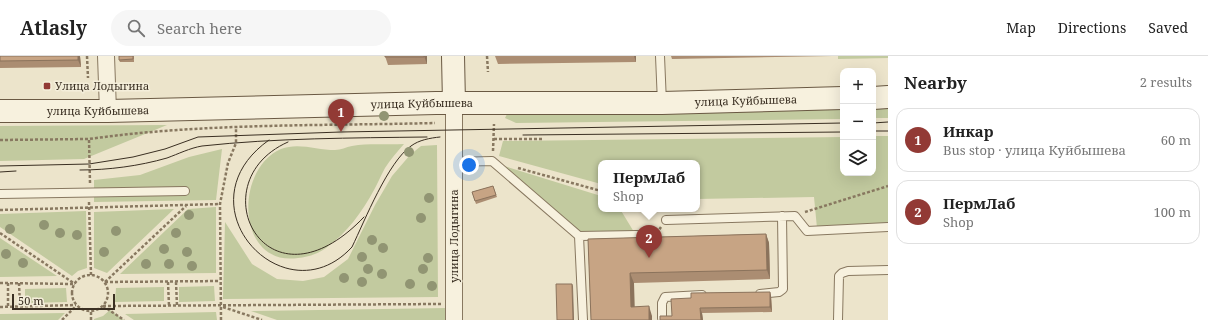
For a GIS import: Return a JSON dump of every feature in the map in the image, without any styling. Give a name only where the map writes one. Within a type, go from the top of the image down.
[{"type":"main road","name":"улица Лодыгина","points":[[453,56],[454,103]]},
{"type":"main road","points":[[876,98],[888,97]]},
{"type":"main road","name":"улица Куйбышева","points":[[0,111],[108,111],[454,103],[662,103],[840,98]]},
{"type":"street","points":[[106,56],[108,111]]},
{"type":"street","name":"улица Лодыгина","points":[[454,103],[454,320]]},
{"type":"lane","points":[[660,56],[662,103]]},
{"type":"lane","points":[[453,162],[492,161],[579,236],[637,235]]},
{"type":"lane","points":[[0,194],[90,191],[185,191]]},
{"type":"lane","points":[[748,294],[779,292],[783,289],[782,216]]},
{"type":"lane","points":[[666,220],[795,216],[807,231],[888,227]]},
{"type":"lane","points":[[579,236],[584,320]]},
{"type":"lane","points":[[838,320],[838,276],[842,273],[848,272],[888,270]]},
{"type":"lane","points":[[662,318],[662,303],[665,297],[708,295]]},
{"type":"path","points":[[87,56],[88,78]]},
{"type":"path","points":[[487,56],[488,72]]},
{"type":"path","points":[[0,140],[89,139],[127,134],[236,128],[435,123]]},
{"type":"path","points":[[494,124],[492,161],[598,190]]},
{"type":"path","points":[[221,320],[220,204],[228,162],[236,143],[236,128]]},
{"type":"path","points":[[89,139],[90,191],[88,209],[91,275]]},
{"type":"path","points":[[494,139],[544,139]]},
{"type":"path","points":[[795,216],[888,186]]},
{"type":"path","points":[[0,210],[88,209],[220,204]]},
{"type":"path","points":[[105,282],[186,206]]},
{"type":"path","points":[[637,235],[656,234],[666,220]]},
{"type":"path","points":[[0,233],[75,284]]},
{"type":"path","points":[[220,281],[105,282],[96,276],[91,275],[81,278],[75,284],[72,295],[77,305],[85,311],[90,312],[103,306],[454,304]]},
{"type":"path","points":[[103,306],[108,297],[105,282]]},
{"type":"path","points":[[168,282],[169,306]]},
{"type":"path","points":[[176,282],[177,306]]},
{"type":"path","points":[[0,283],[75,284]]},
{"type":"path","points":[[8,283],[8,307]]},
{"type":"path","points":[[19,284],[20,307]]},
{"type":"path","points":[[0,307],[77,305]]},
{"type":"path","points":[[62,320],[77,305]]},
{"type":"path","points":[[103,306],[124,320]]},
{"type":"path","points":[[220,306],[262,320]]},
{"type":"path","points":[[90,312],[91,320]]},
{"type":"green space","points":[[838,56],[888,56],[888,58],[838,59]]},
{"type":"green space","points":[[876,103],[888,103],[888,118],[876,118]]},
{"type":"green space","points":[[840,104],[840,119],[516,123],[505,118],[509,110]]},
{"type":"green space","points":[[167,125],[84,159],[0,161],[0,126]]},
{"type":"green space","points":[[876,136],[888,136],[888,226],[817,228],[814,197],[700,199],[700,160],[598,160],[598,183],[499,156],[503,141],[840,137],[840,176],[876,176]]},
{"type":"green space","points":[[404,144],[385,168],[374,190],[359,214],[341,236],[320,252],[298,258],[278,257],[263,248],[253,233],[249,214],[249,195],[255,176],[266,160],[281,149],[301,146],[339,150],[358,145]]},
{"type":"green space","points":[[437,145],[438,297],[223,299],[225,222],[252,264],[277,279],[303,281],[324,277],[348,259],[375,205],[392,176],[410,155],[421,146]]},
{"type":"green space","points":[[222,149],[216,200],[94,202],[94,180],[140,175],[189,157]]},
{"type":"green space","points":[[501,165],[598,195],[598,212],[622,212],[634,232],[577,232]]},
{"type":"green space","points":[[216,207],[216,273],[120,274],[188,209]]},
{"type":"green space","points":[[174,209],[107,273],[94,268],[94,212]]},
{"type":"green space","points":[[86,211],[87,268],[78,271],[72,276],[0,227],[0,214]]},
{"type":"green space","points":[[0,238],[57,276],[0,277]]},
{"type":"green space","points":[[214,286],[215,301],[179,302],[179,287]]},
{"type":"green space","points":[[164,287],[164,301],[115,302],[116,288]]},
{"type":"green space","points":[[66,288],[67,302],[25,303],[25,289]]},
{"type":"green space","points":[[447,308],[447,320],[277,320],[251,311]]},
{"type":"green space","points":[[110,310],[124,320],[94,320],[103,316]]},
{"type":"green space","points":[[216,312],[217,320],[134,320],[125,314]]},
{"type":"green space","points":[[65,313],[58,320],[0,320],[0,314]]},
{"type":"building","points":[[0,56],[78,56],[78,60],[0,61]]},
{"type":"building","points":[[119,56],[133,56],[133,59],[119,60]]},
{"type":"building","points":[[424,56],[424,57],[385,57]]},
{"type":"building","points":[[493,186],[496,195],[475,201],[472,192]]},
{"type":"building","points":[[766,234],[767,270],[630,273],[631,307],[649,306],[649,320],[591,320],[588,239]]},
{"type":"building","points":[[556,284],[572,284],[573,320],[557,320]]},
{"type":"building","points":[[770,292],[770,307],[700,308],[701,320],[660,320],[660,316],[672,316],[671,299],[691,298],[691,293]]},
{"type":"tram line","points":[[876,123],[888,122]]},
{"type":"tram line","points":[[0,166],[89,164],[133,157],[165,149],[198,137],[341,132],[840,123]]},
{"type":"tram line","points":[[876,131],[888,131]]},
{"type":"tram line","points":[[523,135],[840,132]]},
{"type":"tram line","points":[[80,170],[135,165],[167,158],[202,146],[230,143],[342,138],[427,137]]},
{"type":"tram line","points":[[269,140],[243,166],[234,194],[237,222],[251,245],[272,262],[298,270],[325,266],[352,247],[378,192],[402,154],[418,142],[440,137]]},
{"type":"tram line","points":[[288,142],[261,161],[248,185],[246,210],[255,233],[273,249],[298,254],[329,245],[364,217]]},
{"type":"tram line","points":[[0,172],[16,171]]},
{"type":"place","name":"Улица Лодыгина","points":[[47,86]]},
{"type":"place","name":"Инкар","points":[[341,132]]},
{"type":"place","name":"ПермЛаб","points":[[649,258]]}]
